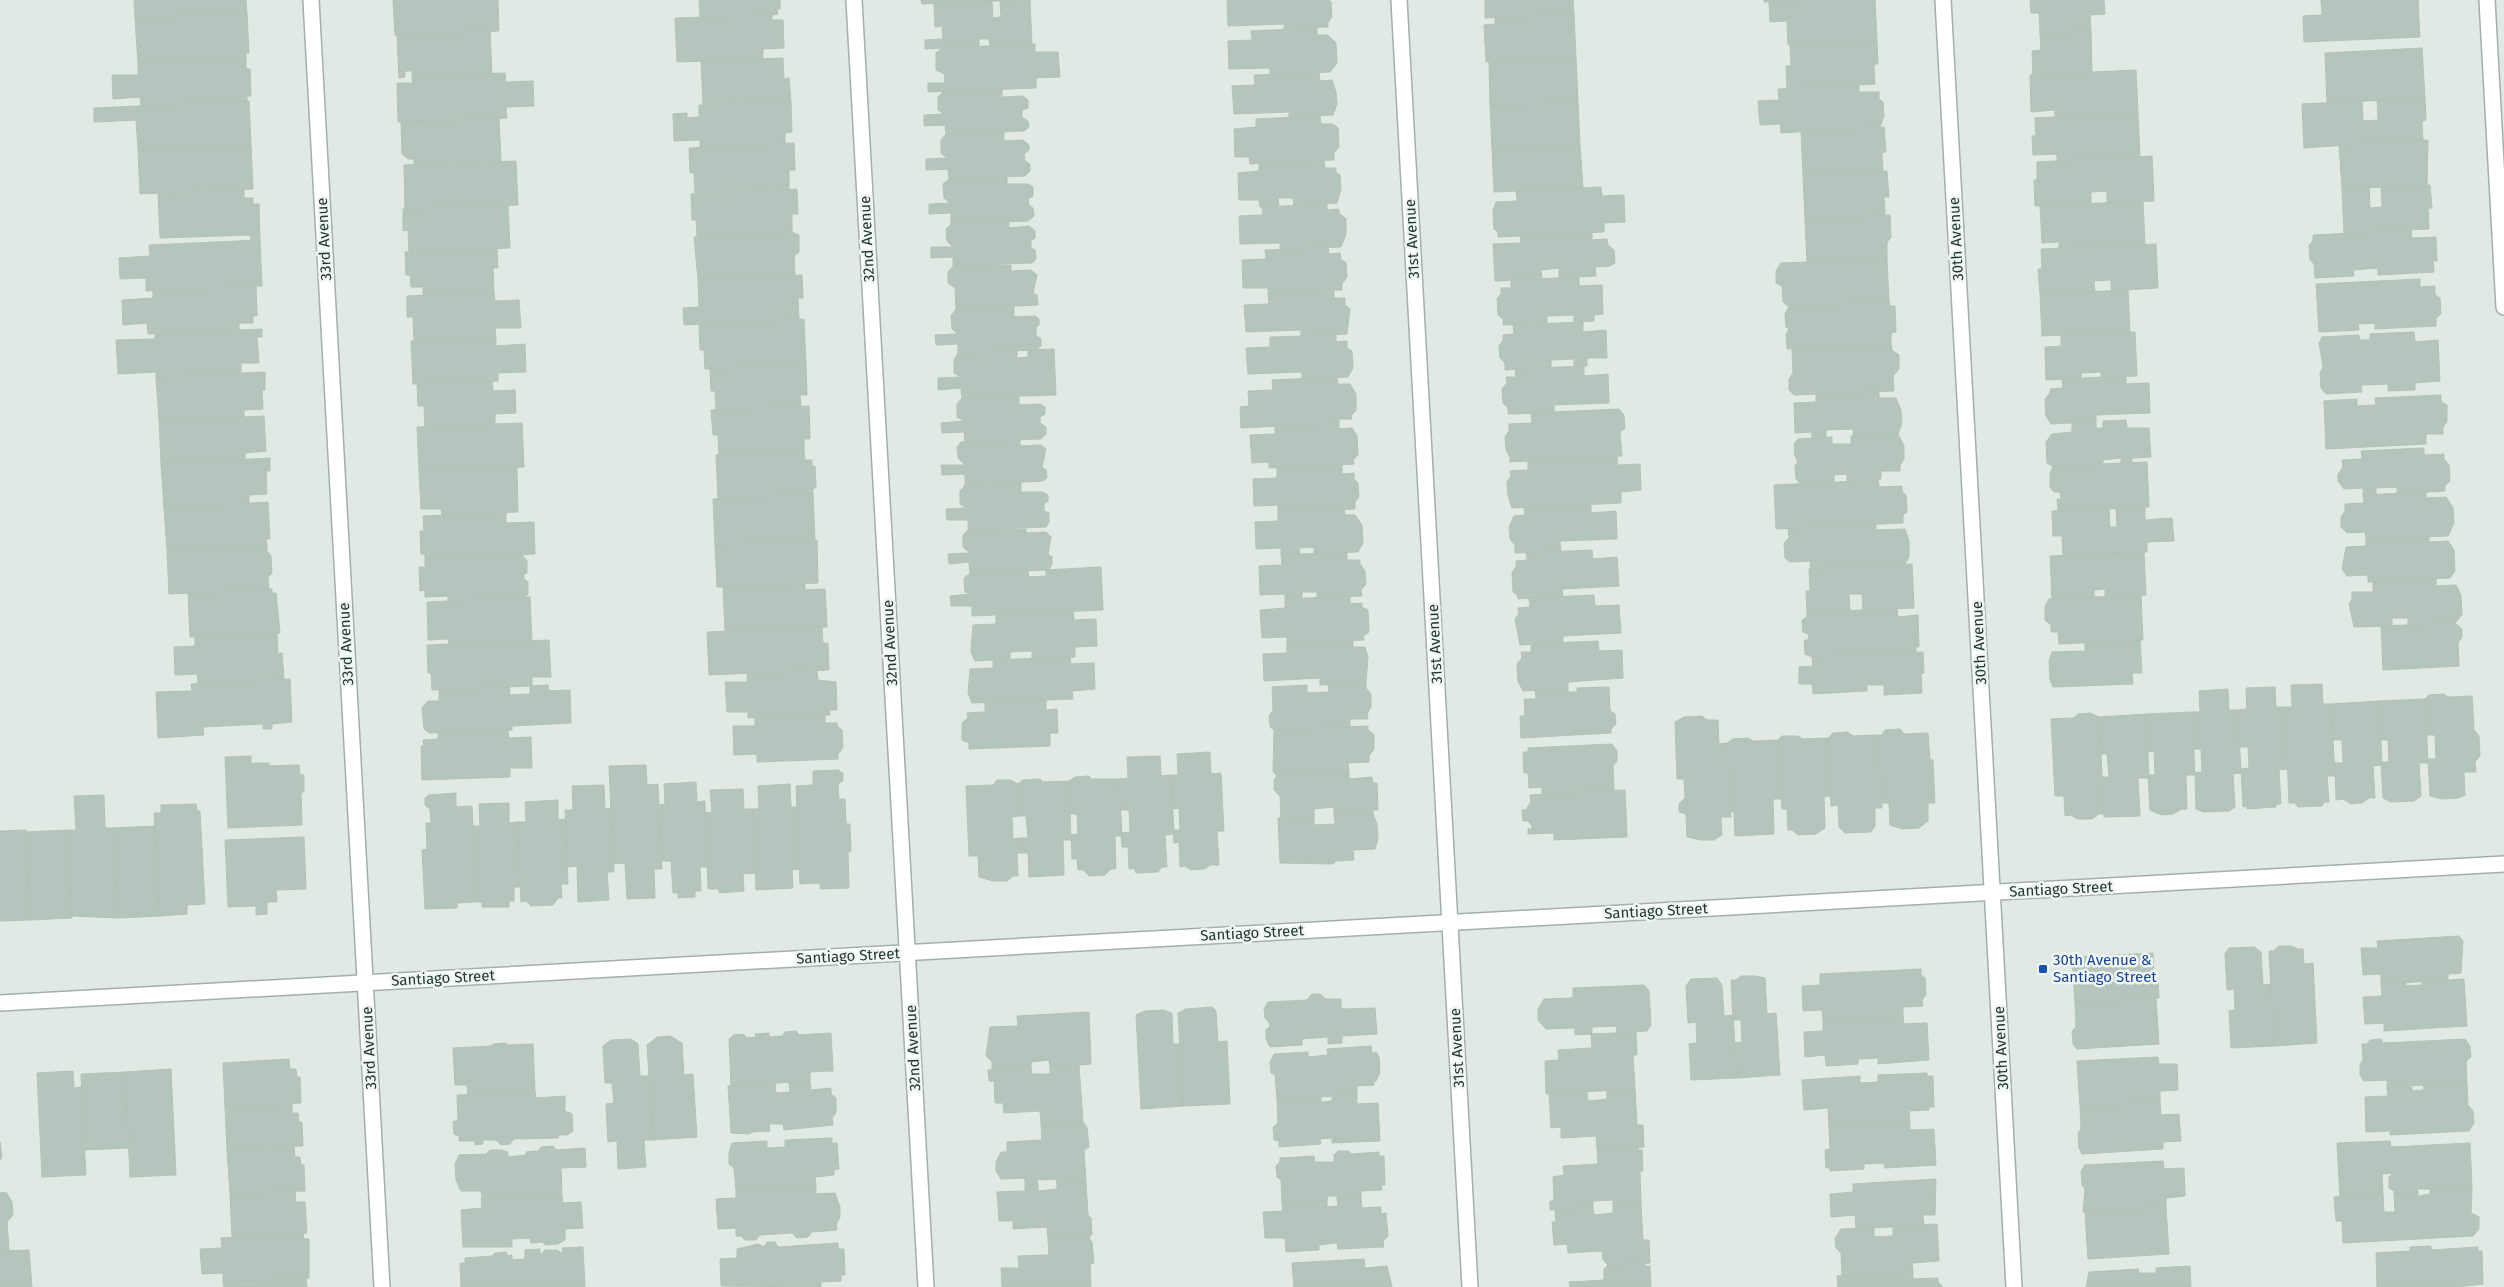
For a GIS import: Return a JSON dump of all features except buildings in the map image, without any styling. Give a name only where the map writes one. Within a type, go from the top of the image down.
[{"type":"street","name":"33rd Avenue","points":[[311,0],[382,1287]]},
{"type":"street","name":"32nd Avenue","points":[[854,0],[926,1287]]},
{"type":"street","name":"31st Avenue","points":[[1399,0],[1470,1287]]},
{"type":"street","name":"30th Avenue","points":[[1943,0],[2014,1287]]},
{"type":"street","points":[[2487,0],[2504,307]]},
{"type":"street","name":"Santiago Street","points":[[0,1003],[2504,864]]},
{"type":"place","name":"30th Avenue & Santiago Street","points":[[2043,969]]}]
